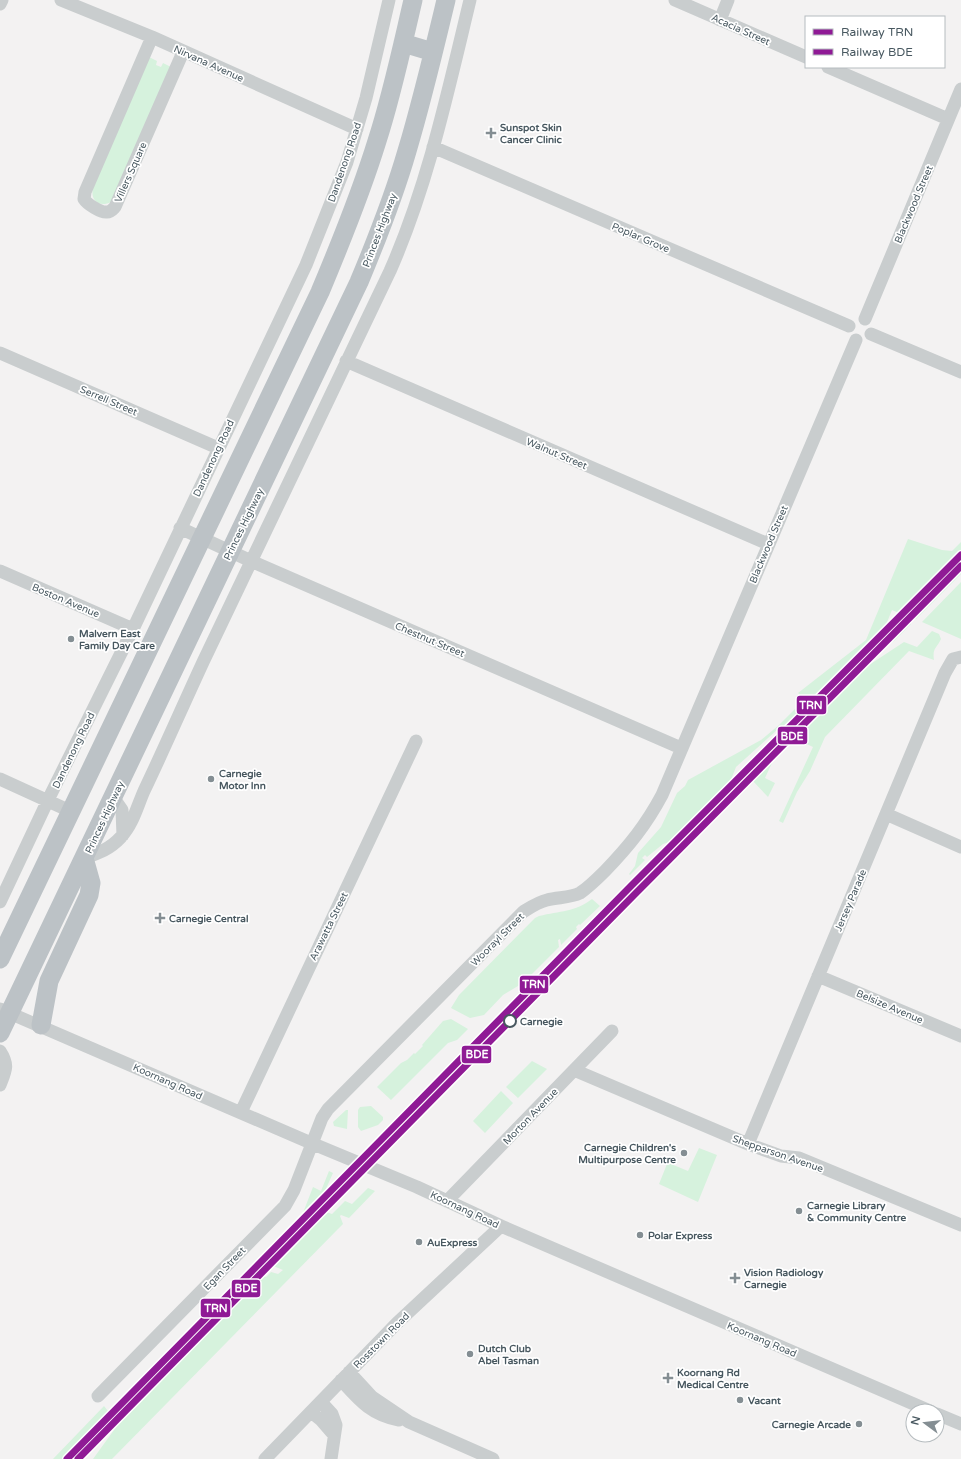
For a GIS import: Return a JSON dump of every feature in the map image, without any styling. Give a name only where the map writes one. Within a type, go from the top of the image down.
[{"type":"highway","points":[[0,960],[70,811],[320,292],[360,193],[378,140],[413,0]]},
{"type":"highway","name":"Princes Highway","points":[[0,1033],[5,1010],[84,858],[348,305],[374,246],[407,152],[446,0]]},
{"type":"highway","points":[[403,43],[433,52]]},
{"type":"highway","points":[[40,1025],[49,981],[89,895],[91,883],[84,858]]},
{"type":"street","points":[[0,4],[2,0]]},
{"type":"street","name":"Nirvana Avenue","points":[[61,0],[152,38],[357,129]]},
{"type":"street","name":"Dandenong Road","points":[[0,902],[48,800],[133,629],[306,265],[347,162],[368,91],[389,0]]},
{"type":"street","points":[[84,858],[106,850],[114,845],[123,835],[135,816],[141,797],[251,561],[390,271],[407,231],[433,147],[470,0]]},
{"type":"street","name":"Acacia Street","points":[[675,0],[805,57]]},
{"type":"street","points":[[720,20],[728,0]]},
{"type":"street","name":"Villers Square","points":[[152,38],[85,192],[84,199],[89,205],[106,212],[111,211],[115,207],[183,52]]},
{"type":"street","points":[[830,68],[948,119]]},
{"type":"street","name":"Blackwood Street","points":[[865,319],[961,90]]},
{"type":"street","name":"Poplar Grove","points":[[433,147],[850,326]]},
{"type":"street","points":[[857,319],[865,319],[871,325],[871,334],[867,340],[856,340],[850,335],[850,326],[851,323],[857,319]]},
{"type":"street","points":[[871,334],[961,372]]},
{"type":"street","name":"Blackwood Street","points":[[681,748],[856,340]]},
{"type":"street","name":"Serrell Street","points":[[0,353],[218,448]]},
{"type":"street","name":"Walnut Street","points":[[346,361],[768,544]]},
{"type":"street","name":"Chestnut Street","points":[[180,528],[230,552],[681,748]]},
{"type":"street","name":"Boston Avenue","points":[[0,571],[133,629]]},
{"type":"street","name":"Jersey Parade","points":[[748,1144],[950,662],[958,657]]},
{"type":"street","name":"Arawatta Street","points":[[241,1112],[416,741]]},
{"type":"street","name":"Woorayl Street","points":[[311,1143],[322,1118],[328,1109],[523,912],[535,904],[546,900],[580,893],[592,884],[611,865],[639,834],[652,813],[662,795],[681,748]]},
{"type":"street","points":[[0,779],[70,811]]},
{"type":"street","points":[[113,797],[122,810],[123,835]]},
{"type":"street","points":[[886,814],[961,847]]},
{"type":"street","name":"Belsize Avenue","points":[[818,976],[961,1036]]},
{"type":"street","name":"Koornang Road","points":[[5,1010],[311,1143],[394,1177],[501,1226],[911,1403]]},
{"type":"street","name":"Morton Avenue","points":[[447,1200],[612,1031]]},
{"type":"street","points":[[0,1051],[6,1064],[0,1085]]},
{"type":"street","name":"Shepparson Avenue","points":[[574,1070],[748,1144],[781,1156],[799,1158],[961,1225]]},
{"type":"street","name":"Egan Street","points":[[98,1396],[285,1206],[294,1190],[311,1143]]},
{"type":"street","name":"Rosstown Road","points":[[265,1459],[397,1323],[501,1226]]},
{"type":"street","points":[[345,1376],[362,1403],[370,1410],[379,1415],[409,1422],[493,1459]]},
{"type":"street","points":[[321,1402],[332,1414],[335,1420],[331,1459]]},
{"type":"street","points":[[311,1412],[321,1420],[334,1435]]},
{"type":"street","points":[[945,1417],[961,1424]]},
{"type":"green space","points":[[149,57],[157,61],[156,65],[161,67],[163,63],[171,67],[111,202],[103,204],[96,202],[92,192],[93,188]]},
{"type":"green space","points":[[908,539],[942,550],[952,551],[961,542],[961,574],[916,619],[892,610],[885,627],[891,633],[904,619],[911,622],[911,624],[894,641],[854,667],[799,722],[778,729],[736,767],[725,795],[688,833],[682,838],[663,844],[647,857],[645,855],[642,858],[645,860],[630,875],[629,874],[635,866],[638,853],[661,827],[677,793],[685,786],[688,780],[761,740],[779,725],[805,699],[798,693],[866,640]]},
{"type":"green space","points":[[961,582],[961,639],[922,622]]},
{"type":"green space","points":[[932,631],[939,634],[941,639],[934,650],[934,660],[909,651],[825,737],[810,771],[797,792],[783,823],[779,821],[813,747],[802,742],[805,725],[849,680],[866,667],[904,642],[917,647]]},
{"type":"green space","points":[[791,728],[796,728],[798,731],[796,739],[785,735],[765,778],[775,783],[768,797],[752,780],[684,850],[680,849],[675,844],[684,843],[689,840],[731,797],[737,777],[742,769],[777,737]]},
{"type":"green space","points":[[592,899],[600,906],[576,927],[577,929],[561,945],[560,939],[558,940],[559,947],[523,983],[503,995],[484,1015],[470,1018],[451,1008],[459,995],[535,918],[573,909]]},
{"type":"green space","points":[[451,1019],[468,1029],[457,1040],[448,1043],[391,1100],[377,1087],[401,1063],[407,1060],[414,1053],[415,1054],[423,1046],[422,1045],[443,1021]]},
{"type":"green space","points":[[532,1061],[547,1069],[518,1098],[506,1087]]},
{"type":"green space","points":[[501,1091],[513,1103],[485,1133],[473,1121]]},
{"type":"green space","points":[[371,1106],[383,1117],[383,1120],[378,1125],[361,1131],[358,1127],[358,1110],[360,1107]]},
{"type":"green space","points":[[346,1110],[348,1110],[347,1129],[334,1126],[333,1122]]},
{"type":"green space","points":[[699,1148],[717,1155],[698,1202],[659,1184],[669,1159],[672,1160],[671,1164],[688,1171]]},
{"type":"green space","points":[[329,1171],[333,1173],[316,1211],[253,1274],[226,1304],[224,1296],[301,1218],[313,1187],[321,1191]]},
{"type":"green space","points":[[368,1188],[375,1191],[349,1218],[340,1216],[343,1224],[112,1459],[93,1459],[127,1412],[239,1300],[261,1274],[266,1277],[271,1272],[278,1274],[283,1270],[271,1265],[323,1211],[332,1214],[345,1201],[352,1204]]},
{"type":"green space","points":[[220,1300],[222,1307],[196,1335],[189,1332]]},
{"type":"green space","points":[[184,1337],[188,1342],[115,1419],[112,1410]]},
{"type":"green space","points":[[104,1406],[108,1411],[112,1423],[85,1459],[53,1459]]},
{"type":"rail line","name":"TRN","points":[[67,1459],[628,889],[961,555]]},
{"type":"rail line","name":"BDE","points":[[78,1459],[961,566]]},
{"type":"place","name":"Sunspot Skin Cancer Clinic","points":[[491,133]]},
{"type":"place","name":"Malvern East Family Day Care","points":[[71,639]]},
{"type":"place","name":"Carnegie Motor Inn","points":[[211,779]]},
{"type":"place","name":"Carnegie Central","points":[[160,918]]},
{"type":"place","name":"Carnegie","points":[[510,1021]]},
{"type":"place","name":"Carnegie Children's Multipurpose Centre","points":[[684,1153]]},
{"type":"place","name":"Carnegie Library & Community Centre","points":[[799,1211]]},
{"type":"place","name":"Polar Express","points":[[640,1235]]},
{"type":"place","name":"AuExpress","points":[[419,1242]]},
{"type":"place","name":"Vision Radiology Carnegie","points":[[735,1278]]},
{"type":"place","name":"Dutch Club Abel Tasman","points":[[470,1354]]},
{"type":"place","name":"Koornang Rd Medical Centre","points":[[668,1378]]},
{"type":"place","name":"Vacant","points":[[740,1400]]},
{"type":"place","name":"Carnegie Arcade","points":[[859,1424]]}]
